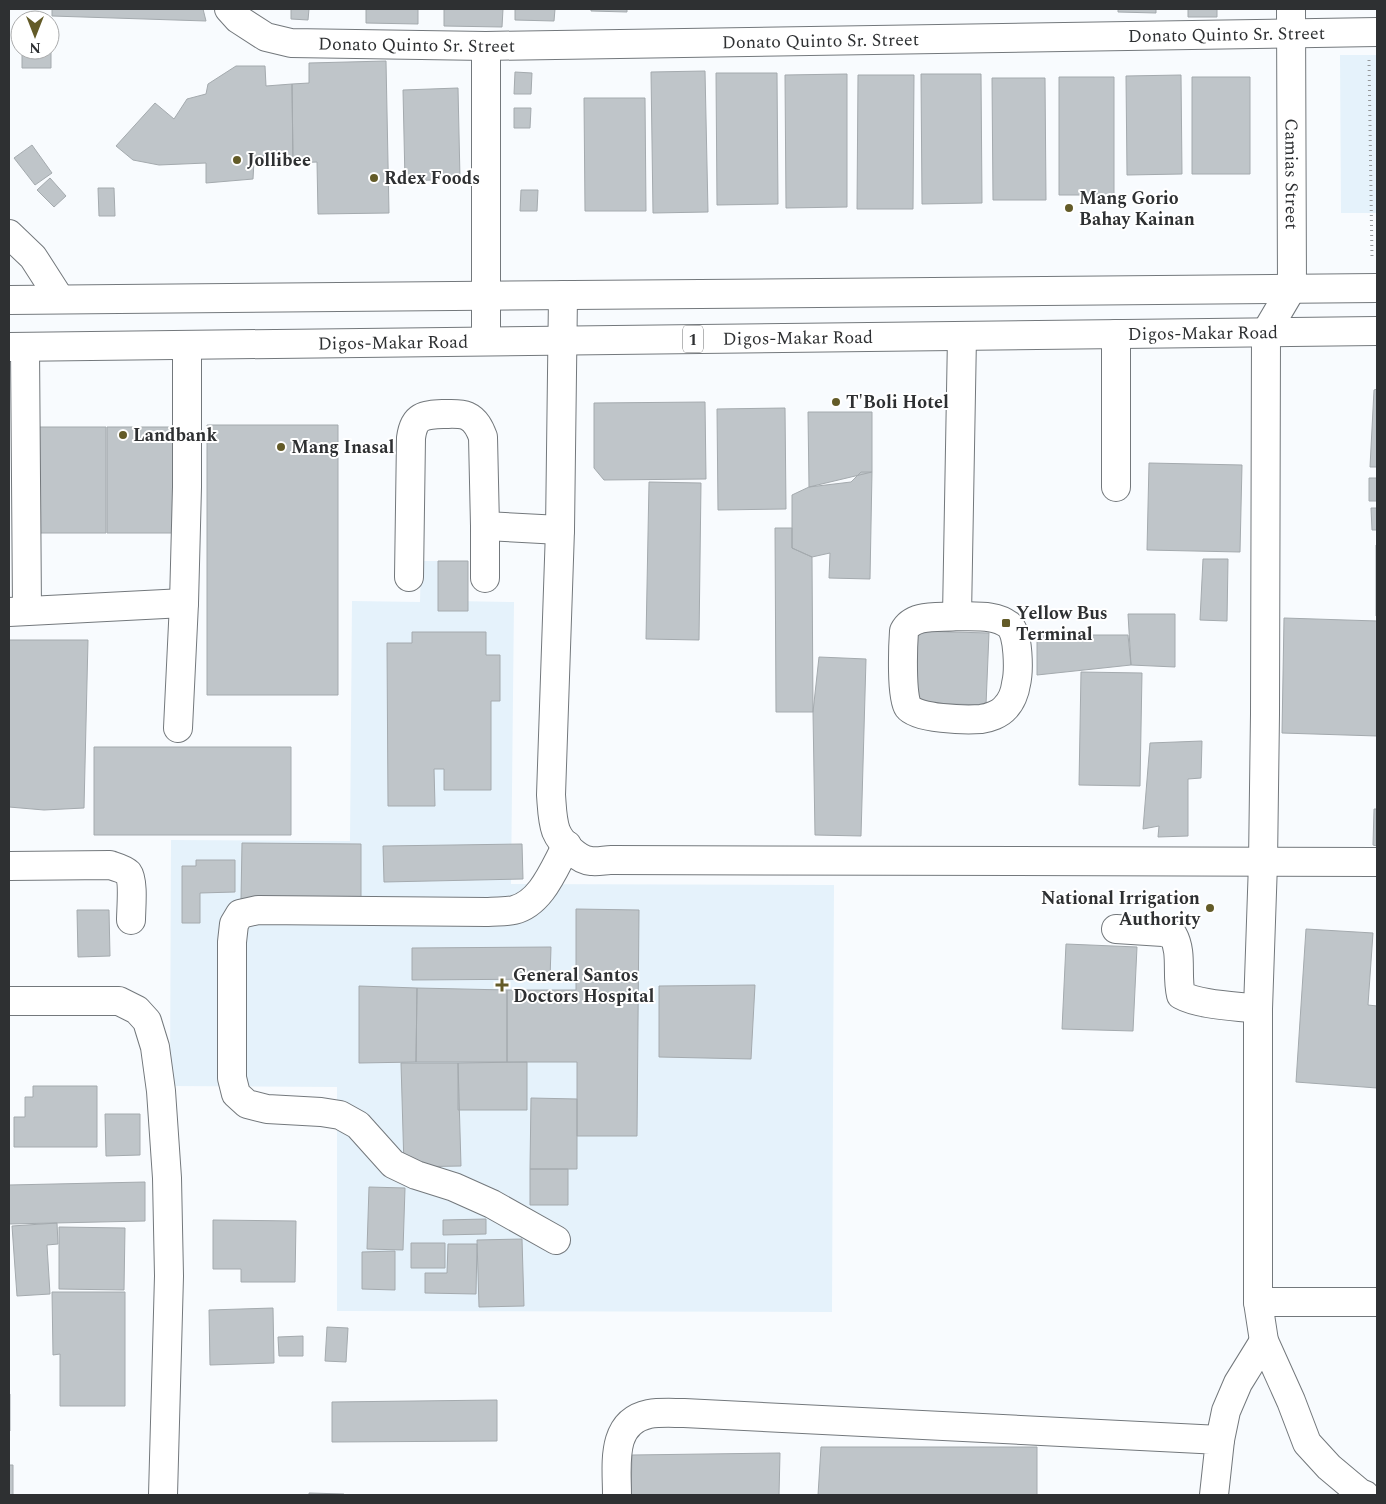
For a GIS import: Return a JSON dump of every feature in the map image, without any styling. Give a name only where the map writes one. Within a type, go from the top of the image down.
[{"type":"street","name":"Donato Quinto Sr. Street","points":[[229,9],[238,19],[266,37],[291,43],[486,46],[1291,21],[1373,32]]},
{"type":"street","name":"Camias Street","points":[[1291,21],[1292,288]]},
{"type":"street","points":[[486,46],[486,341]]},
{"type":"street","points":[[9,234],[33,257],[60,299]]},
{"type":"street","points":[[1292,288],[1266,332],[1263,862],[1258,1010],[1258,1302],[1264,1341],[1308,1443],[1329,1467],[1360,1493],[1366,1495]]},
{"type":"street","points":[[9,300],[1375,288]]},
{"type":"street","points":[[562,295],[560,530],[551,795],[552,815],[556,831],[580,857],[591,861],[1377,862]]},
{"type":"street","name":"Digos-Makar Road","points":[[17,347],[1377,331]]},
{"type":"street","points":[[1116,334],[1116,487]]},
{"type":"street","points":[[957,616],[962,336]]},
{"type":"street","points":[[178,728],[187,487],[187,345]]},
{"type":"street","points":[[17,347],[18,611],[184,603]]},
{"type":"street","points":[[409,577],[412,429],[416,421],[426,415],[457,414],[468,416],[477,424],[483,437],[486,578]]},
{"type":"street","points":[[485,526],[560,530]]},
{"type":"street","points":[[957,616],[998,618],[1011,626],[1015,636],[1017,683],[1013,696],[1005,708],[996,715],[982,719],[927,717],[914,713],[906,705],[904,689],[904,631],[908,624],[916,619],[957,616]]},
{"type":"street","points":[[556,1240],[492,1204],[454,1187],[416,1175],[393,1164],[358,1125],[340,1115],[267,1109],[247,1104],[236,1094],[232,1078],[232,942],[234,924],[240,914],[258,910],[487,912],[515,910],[533,900],[537,895],[567,845]]},
{"type":"street","points":[[9,866],[110,865],[121,869],[128,874],[131,882],[131,920]]},
{"type":"street","points":[[1116,930],[1163,932],[1173,935],[1177,942],[1180,995],[1196,1000],[1258,1010]]},
{"type":"street","points":[[9,1001],[119,1001],[137,1010],[147,1021],[154,1047],[161,1091],[167,1178],[169,1276],[163,1495]]},
{"type":"street","points":[[1258,1302],[1377,1302]]},
{"type":"street","points":[[1214,1495],[1220,1440],[1226,1411],[1238,1383],[1264,1341]]},
{"type":"street","points":[[616,1495],[619,1438],[630,1422],[649,1414],[684,1413],[1220,1440]]},
{"type":"path","points":[[1373,32],[1375,288]]},
{"type":"shaded area","points":[[1340,55],[1377,55],[1377,213],[1341,213]]},
{"type":"shaded area","name":"General Santos Doctors Hospital","points":[[421,561],[454,561],[454,601],[514,602],[511,884],[834,885],[832,1312],[337,1311],[337,1087],[170,1086],[171,840],[350,841],[352,601],[420,602]]},
{"type":"building","points":[[203,9],[206,21],[60,16],[60,10],[52,10]]},
{"type":"building","points":[[291,9],[309,9],[308,20],[291,19]]},
{"type":"building","points":[[366,9],[418,9],[418,24],[366,23]]},
{"type":"building","points":[[444,9],[503,9],[502,27],[444,26]]},
{"type":"building","points":[[515,9],[555,9],[554,21],[515,20]]},
{"type":"building","points":[[591,9],[627,9],[627,12],[591,11]]},
{"type":"building","points":[[1118,9],[1156,9],[1156,13],[1118,12]]},
{"type":"building","points":[[1188,9],[1217,9],[1217,17],[1188,17]]},
{"type":"building","points":[[22,60],[51,60],[51,68],[22,68]]},
{"type":"building","points":[[386,61],[389,213],[318,214],[317,162],[293,163],[292,84],[309,83],[309,63]]},
{"type":"building","points":[[236,66],[265,66],[266,86],[292,84],[293,163],[254,161],[253,179],[206,183],[206,163],[159,165],[133,160],[116,146],[155,103],[174,119],[187,99],[206,94],[208,84]]},
{"type":"building","points":[[705,71],[708,212],[653,213],[651,72]]},
{"type":"building","points":[[515,72],[532,73],[531,94],[514,94]]},
{"type":"building","points":[[716,73],[777,73],[778,204],[717,205]]},
{"type":"building","points":[[847,74],[847,207],[786,208],[785,75]]},
{"type":"building","points":[[921,74],[981,74],[982,203],[922,204]]},
{"type":"building","points":[[858,75],[914,75],[913,209],[857,209]]},
{"type":"building","points":[[1181,75],[1182,174],[1127,175],[1126,76]]},
{"type":"building","points":[[1059,77],[1114,77],[1114,195],[1059,195]]},
{"type":"building","points":[[1192,77],[1250,77],[1250,174],[1192,174]]},
{"type":"building","points":[[992,78],[1045,78],[1046,200],[993,200]]},
{"type":"building","points":[[458,88],[460,179],[405,181],[403,90]]},
{"type":"building","points":[[584,98],[645,98],[646,211],[585,211]]},
{"type":"building","points":[[514,108],[531,108],[530,128],[514,128]]},
{"type":"building","points":[[32,145],[52,173],[35,185],[14,158]]},
{"type":"building","points":[[50,178],[66,196],[54,207],[37,190]]},
{"type":"building","points":[[98,188],[114,188],[115,216],[99,216]]},
{"type":"building","points":[[521,190],[538,190],[537,211],[520,211]]},
{"type":"building","points":[[1377,389],[1377,467],[1370,467],[1374,390]]},
{"type":"building","points":[[705,402],[706,479],[604,480],[594,468],[594,403]]},
{"type":"building","points":[[785,408],[786,509],[718,510],[717,409]]},
{"type":"building","points":[[808,412],[872,412],[872,472],[809,487]]},
{"type":"building","points":[[207,425],[338,425],[338,695],[207,695]]},
{"type":"building","points":[[31,427],[106,427],[106,533],[31,533]]},
{"type":"building","points":[[107,427],[178,427],[178,533],[107,533]]},
{"type":"building","points":[[1149,463],[1242,465],[1240,552],[1147,550]]},
{"type":"building","points":[[861,472],[872,472],[870,579],[829,578],[830,553],[812,557],[792,548],[792,495],[809,487],[851,482]]},
{"type":"building","points":[[1369,478],[1377,478],[1377,501],[1369,501]]},
{"type":"building","points":[[649,482],[701,483],[699,640],[646,639]]},
{"type":"building","points":[[1371,508],[1377,508],[1377,530],[1372,530]]},
{"type":"building","points":[[775,528],[792,528],[792,548],[812,557],[813,712],[776,712]]},
{"type":"building","points":[[1377,545],[1377,616],[1376,616]]},
{"type":"building","points":[[1203,559],[1228,559],[1227,621],[1200,620]]},
{"type":"building","points":[[438,561],[468,561],[468,611],[438,611]]},
{"type":"building","points":[[1128,614],[1175,614],[1175,667],[1131,665]]},
{"type":"building","points":[[1284,618],[1377,621],[1377,736],[1282,733]]},
{"type":"building","points":[[917,631],[989,633],[986,705],[915,703]]},
{"type":"building","points":[[412,632],[486,632],[486,655],[500,655],[500,701],[491,701],[491,790],[444,790],[444,769],[434,769],[435,806],[388,806],[387,643],[412,643]]},
{"type":"building","points":[[1037,635],[1128,635],[1131,665],[1037,675]]},
{"type":"building","points":[[9,640],[88,640],[84,808],[44,810],[9,807]]},
{"type":"building","points":[[819,657],[866,659],[861,836],[815,835],[813,712]]},
{"type":"building","points":[[1081,672],[1142,673],[1140,786],[1079,785]]},
{"type":"building","points":[[1202,741],[1201,778],[1188,779],[1188,836],[1158,837],[1159,826],[1143,829],[1150,743]]},
{"type":"building","points":[[94,747],[291,747],[291,835],[94,835]]},
{"type":"building","points":[[1374,809],[1377,809],[1377,846],[1373,845]]},
{"type":"building","points":[[242,843],[361,844],[361,901],[241,900]]},
{"type":"building","points":[[522,844],[523,879],[384,882],[383,846]]},
{"type":"building","points":[[196,860],[235,860],[235,892],[200,893],[200,923],[182,923],[182,866],[196,866]]},
{"type":"building","points":[[576,909],[639,910],[637,1136],[577,1136],[577,1062],[507,1062],[507,990],[576,990]]},
{"type":"building","points":[[77,910],[109,910],[110,956],[78,957]]},
{"type":"building","points":[[1306,929],[1373,933],[1368,1005],[1377,1006],[1377,1088],[1296,1082]]},
{"type":"building","points":[[1066,944],[1137,947],[1133,1031],[1062,1029]]},
{"type":"building","points":[[551,947],[550,979],[412,980],[412,948]]},
{"type":"building","points":[[755,985],[751,1059],[659,1057],[659,986]]},
{"type":"building","points":[[359,986],[417,988],[416,1062],[359,1063]]},
{"type":"building","points":[[417,988],[507,990],[507,1062],[416,1062]]},
{"type":"building","points":[[527,1062],[527,1110],[458,1110],[458,1063]]},
{"type":"building","points":[[401,1063],[458,1063],[461,1166],[404,1167]]},
{"type":"building","points":[[33,1086],[97,1086],[97,1147],[14,1147],[14,1117],[25,1117],[25,1097],[33,1097]]},
{"type":"building","points":[[531,1098],[577,1099],[577,1169],[530,1169]]},
{"type":"building","points":[[105,1114],[140,1114],[140,1155],[106,1156]]},
{"type":"building","points":[[530,1169],[568,1169],[568,1205],[530,1205]]},
{"type":"building","points":[[145,1182],[145,1221],[9,1224],[9,1185]]},
{"type":"building","points":[[369,1187],[405,1188],[403,1250],[367,1249]]},
{"type":"building","points":[[486,1219],[486,1234],[443,1235],[443,1220]]},
{"type":"building","points":[[213,1220],[296,1221],[295,1282],[241,1282],[241,1269],[213,1269]]},
{"type":"building","points":[[57,1223],[58,1244],[47,1245],[50,1294],[17,1296],[12,1226]]},
{"type":"building","points":[[59,1227],[125,1228],[124,1290],[59,1289]]},
{"type":"building","points":[[522,1239],[524,1306],[479,1307],[477,1240]]},
{"type":"building","points":[[411,1243],[445,1243],[445,1268],[411,1268]]},
{"type":"building","points":[[448,1244],[477,1244],[476,1294],[425,1293],[425,1273],[447,1273]]},
{"type":"building","points":[[395,1251],[395,1290],[362,1289],[362,1252]]},
{"type":"building","points":[[52,1292],[125,1292],[125,1406],[60,1406],[60,1354],[53,1355]]},
{"type":"building","points":[[273,1308],[274,1363],[210,1365],[209,1310]]},
{"type":"building","points":[[327,1327],[348,1328],[346,1362],[325,1361]]},
{"type":"building","points":[[303,1336],[303,1356],[279,1356],[278,1337]]},
{"type":"building","points":[[10,1394],[10,1431],[9,1431]]},
{"type":"building","points":[[497,1400],[497,1441],[332,1442],[332,1402]]},
{"type":"building","points":[[821,1447],[1037,1447],[1037,1495],[818,1495]]},
{"type":"building","points":[[780,1453],[779,1495],[631,1495],[632,1455]]},
{"type":"building","points":[[9,1465],[13,1465],[13,1495],[9,1495]]},
{"type":"building","points":[[309,1493],[344,1494],[344,1495],[309,1495]]},
{"type":"place","name":"Jollibee","points":[[237,160]]},
{"type":"place","name":"Rdex Foods","points":[[374,178]]},
{"type":"place","name":"Mang Gorio Bahay Kainan","points":[[1069,208]]},
{"type":"place","name":"T'Boli Hotel","points":[[836,402]]},
{"type":"place","name":"Landbank","points":[[123,435]]},
{"type":"place","name":"Mang Inasal","points":[[281,447]]},
{"type":"place","name":"Yellow Bus Terminal","points":[[1006,623]]},
{"type":"place","name":"National Irrigation Authority","points":[[1210,908]]},
{"type":"place","name":"General Santos Doctors Hospital","points":[[502,985]]}]
